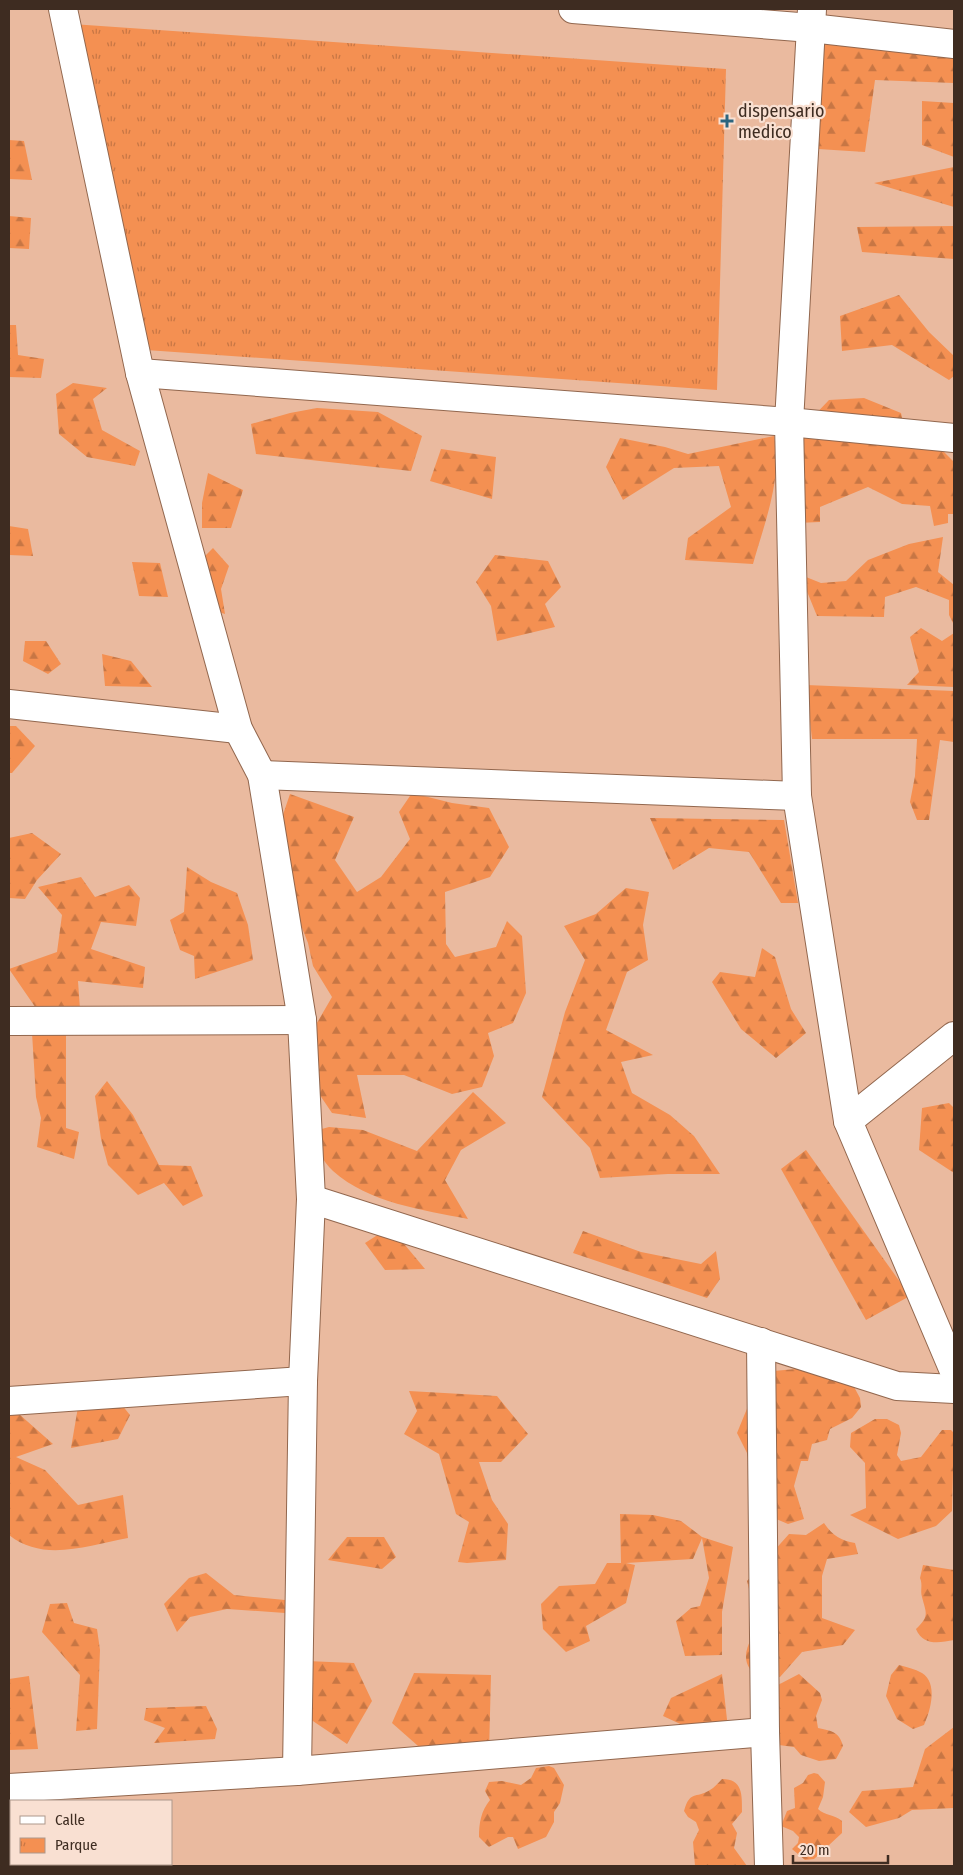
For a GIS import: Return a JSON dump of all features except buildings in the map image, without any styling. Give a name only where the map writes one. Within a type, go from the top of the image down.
[{"type":"street","points":[[62,9],[140,373],[238,729],[262,775],[302,1020],[311,1199],[303,1381],[297,1771]]},
{"type":"street","points":[[573,9],[812,19],[954,44]]},
{"type":"street","points":[[812,19],[789,422],[797,796],[848,1121],[954,1371]]},
{"type":"street","points":[[140,373],[789,422],[954,438]]},
{"type":"street","points":[[9,704],[238,729]]},
{"type":"street","points":[[262,775],[797,796]]},
{"type":"street","points":[[9,1021],[302,1020]]},
{"type":"street","points":[[848,1121],[954,1036]]},
{"type":"street","points":[[311,1199],[897,1386],[954,1389]]},
{"type":"street","points":[[761,1342],[764,1732],[769,1866]]},
{"type":"street","points":[[9,1401],[303,1381]]},
{"type":"street","points":[[9,1788],[297,1771],[764,1732]]},
{"type":"green space","points":[[72,24],[726,69],[717,390],[132,349]]},
{"type":"green space","points":[[821,39],[954,47],[954,83],[875,80],[865,152],[818,149]]},
{"type":"green space","points":[[922,101],[954,103],[954,157],[922,145]]},
{"type":"green space","points":[[9,140],[24,141],[32,180],[9,179]]},
{"type":"green space","points":[[954,167],[954,207],[874,183]]},
{"type":"green space","points":[[9,216],[31,218],[29,249],[9,248]]},
{"type":"green space","points":[[954,226],[954,259],[862,252],[857,227]]},
{"type":"green space","points":[[899,295],[929,332],[954,356],[954,376],[949,380],[892,345],[842,351],[840,316]]},
{"type":"green space","points":[[9,325],[16,325],[18,355],[44,359],[41,378],[9,377]]},
{"type":"green space","points":[[73,383],[107,388],[93,399],[102,430],[140,451],[135,466],[87,457],[59,434],[56,394]]},
{"type":"green space","points":[[864,398],[901,413],[907,441],[933,441],[954,462],[954,514],[948,514],[948,523],[934,526],[930,506],[902,504],[868,487],[820,507],[820,522],[797,523],[784,447],[829,400]]},
{"type":"green space","points":[[317,408],[378,412],[422,436],[411,471],[256,454],[251,424],[290,413]]},
{"type":"green space","points":[[774,436],[776,468],[774,484],[767,517],[753,564],[685,560],[688,538],[731,507],[719,466],[674,468],[623,500],[606,467],[620,438],[665,447],[688,454]]},
{"type":"green space","points":[[441,449],[496,457],[492,499],[430,481]]},
{"type":"green space","points":[[208,473],[243,490],[231,528],[202,528],[202,503]]},
{"type":"green space","points":[[9,526],[28,529],[33,556],[9,555]]},
{"type":"green space","points":[[943,537],[938,572],[954,585],[954,625],[949,615],[949,600],[916,587],[885,597],[884,617],[817,616],[806,589],[806,577],[821,583],[846,581],[868,560],[909,544]]},
{"type":"green space","points":[[213,548],[229,566],[221,589],[225,614],[206,608],[193,568]]},
{"type":"green space","points":[[495,555],[548,561],[561,587],[545,604],[555,627],[497,641],[491,606],[476,582]]},
{"type":"green space","points":[[132,562],[160,563],[168,597],[139,596]]},
{"type":"green space","points":[[921,628],[942,641],[954,633],[954,687],[907,685],[919,672],[910,637]]},
{"type":"green space","points":[[25,641],[46,641],[61,664],[48,674],[23,661]]},
{"type":"green space","points":[[102,654],[131,661],[152,687],[105,686]]},
{"type":"green space","points":[[806,685],[954,691],[954,742],[940,740],[929,820],[917,820],[910,802],[915,776],[917,739],[812,739]]},
{"type":"green space","points":[[9,726],[16,726],[35,746],[12,773],[9,773]]},
{"type":"green space","points":[[412,793],[452,803],[489,808],[509,847],[490,877],[445,892],[446,944],[455,957],[496,947],[507,921],[522,936],[526,993],[513,1023],[488,1033],[494,1056],[482,1087],[452,1094],[404,1075],[357,1075],[366,1118],[332,1113],[311,1082],[314,1028],[332,997],[313,966],[308,943],[271,850],[290,794],[354,817],[335,860],[357,892],[381,877],[410,839],[399,812]]},
{"type":"green space","points":[[650,818],[784,820],[798,903],[781,903],[749,852],[709,848],[673,870]]},
{"type":"green space","points":[[32,833],[61,854],[37,880],[25,899],[9,898],[9,838]]},
{"type":"green space","points":[[187,867],[211,882],[237,893],[248,925],[253,960],[195,979],[194,956],[180,950],[170,920],[184,912]]},
{"type":"green space","points":[[81,877],[95,897],[129,885],[140,898],[136,926],[101,922],[91,949],[145,967],[143,988],[78,981],[80,1009],[40,1014],[9,969],[57,952],[62,915],[38,887]]},
{"type":"green space","points":[[626,888],[649,892],[643,925],[648,960],[627,972],[606,1030],[653,1055],[621,1062],[632,1093],[670,1115],[694,1136],[720,1174],[668,1174],[600,1178],[590,1148],[542,1097],[565,1012],[585,960],[564,926],[596,914]]},
{"type":"green space","points":[[762,948],[775,957],[791,1009],[806,1033],[776,1058],[741,1029],[712,982],[720,972],[755,977]]},
{"type":"green space","points":[[32,1033],[66,1035],[66,1128],[79,1132],[74,1159],[37,1147],[41,1118],[36,1097]]},
{"type":"green space","points":[[107,1081],[133,1115],[159,1165],[191,1166],[203,1196],[183,1206],[164,1183],[138,1195],[108,1165],[101,1139],[95,1096]]},
{"type":"green space","points":[[473,1092],[506,1123],[461,1150],[445,1180],[468,1219],[397,1204],[363,1191],[347,1182],[329,1167],[307,1133],[329,1127],[363,1130],[417,1151]]},
{"type":"green space","points":[[949,1103],[954,1108],[954,1173],[919,1150],[922,1108]]},
{"type":"green space","points":[[806,1150],[910,1296],[866,1320],[781,1169]]},
{"type":"green space","points":[[390,1227],[425,1269],[385,1270],[365,1243]]},
{"type":"green space","points":[[583,1231],[641,1252],[701,1264],[716,1251],[720,1279],[707,1298],[573,1253]]},
{"type":"green space","points":[[807,1368],[853,1385],[860,1398],[861,1407],[852,1418],[830,1429],[827,1440],[812,1444],[808,1461],[801,1461],[794,1486],[804,1519],[788,1524],[762,1513],[747,1453],[737,1433],[762,1372]]},
{"type":"green space","points":[[409,1391],[497,1396],[528,1434],[501,1462],[479,1462],[492,1500],[508,1524],[506,1560],[458,1562],[469,1522],[456,1514],[439,1454],[404,1434],[417,1411]]},
{"type":"green space","points":[[117,1399],[130,1415],[118,1439],[71,1448],[78,1407]]},
{"type":"green space","points":[[9,1413],[19,1414],[53,1444],[16,1457],[45,1470],[78,1505],[123,1495],[128,1538],[82,1548],[51,1550],[23,1543],[9,1535]]},
{"type":"green space","points":[[875,1419],[887,1419],[899,1425],[901,1433],[897,1455],[901,1461],[921,1457],[942,1430],[951,1430],[954,1433],[952,1511],[936,1526],[898,1539],[850,1515],[866,1508],[865,1463],[850,1447],[851,1433]]},
{"type":"green space","points":[[620,1514],[653,1515],[681,1521],[702,1537],[733,1547],[722,1612],[722,1655],[685,1656],[676,1621],[691,1608],[700,1606],[709,1578],[702,1538],[693,1559],[626,1563],[635,1565],[626,1603],[586,1626],[590,1641],[566,1652],[543,1629],[541,1604],[559,1586],[595,1584],[607,1563],[621,1563]]},
{"type":"green space","points":[[824,1523],[837,1537],[855,1543],[858,1554],[827,1559],[822,1576],[822,1618],[855,1630],[843,1645],[802,1652],[780,1677],[763,1680],[748,1666],[746,1659],[749,1643],[763,1619],[757,1596],[749,1589],[747,1581],[789,1534],[806,1535]]},
{"type":"green space","points":[[347,1537],[384,1537],[396,1557],[382,1569],[328,1560]]},
{"type":"green space","points":[[923,1565],[954,1570],[954,1640],[927,1641],[916,1629],[926,1614],[921,1594],[920,1578]]},
{"type":"green space","points":[[206,1573],[234,1595],[285,1600],[285,1613],[227,1609],[190,1617],[177,1632],[164,1604],[189,1578]]},
{"type":"green space","points":[[67,1603],[74,1623],[97,1629],[100,1650],[97,1729],[76,1731],[80,1675],[42,1632],[50,1604]]},
{"type":"green space","points":[[307,1661],[354,1663],[372,1701],[347,1744],[301,1713]]},
{"type":"green space","points":[[899,1665],[922,1673],[927,1677],[932,1690],[931,1705],[924,1725],[913,1729],[897,1719],[886,1696],[891,1675]]},
{"type":"green space","points":[[414,1673],[491,1675],[489,1753],[443,1768],[392,1723]]},
{"type":"green space","points":[[722,1674],[730,1747],[663,1716],[671,1698]]},
{"type":"green space","points":[[799,1674],[820,1693],[822,1700],[816,1716],[818,1728],[834,1732],[841,1741],[843,1746],[836,1759],[819,1761],[801,1755],[794,1747],[771,1744],[776,1686]]},
{"type":"green space","points":[[29,1676],[38,1749],[9,1750],[9,1679]]},
{"type":"green space","points":[[206,1706],[217,1729],[215,1739],[154,1743],[165,1728],[144,1720],[146,1708]]},
{"type":"green space","points":[[954,1727],[954,1808],[912,1810],[899,1818],[866,1827],[849,1812],[862,1791],[913,1787],[925,1749]]},
{"type":"green space","points":[[549,1766],[554,1768],[564,1785],[560,1803],[554,1812],[554,1822],[546,1837],[518,1849],[513,1837],[508,1837],[489,1847],[479,1837],[479,1827],[484,1808],[490,1800],[485,1791],[489,1782],[502,1781],[521,1785],[531,1778],[536,1768]]},
{"type":"green space","points":[[818,1774],[825,1782],[823,1797],[818,1809],[842,1821],[842,1833],[814,1859],[805,1860],[792,1849],[798,1843],[799,1837],[793,1831],[781,1826],[787,1811],[795,1808],[794,1788],[803,1783],[808,1775]]},
{"type":"green space","points":[[722,1779],[734,1782],[740,1789],[742,1812],[732,1824],[737,1833],[734,1848],[747,1866],[695,1866],[693,1842],[699,1830],[696,1822],[688,1817],[684,1811],[686,1804],[694,1796],[712,1789]]},
{"type":"place","name":"dispensario medico","points":[[727,121]]}]
